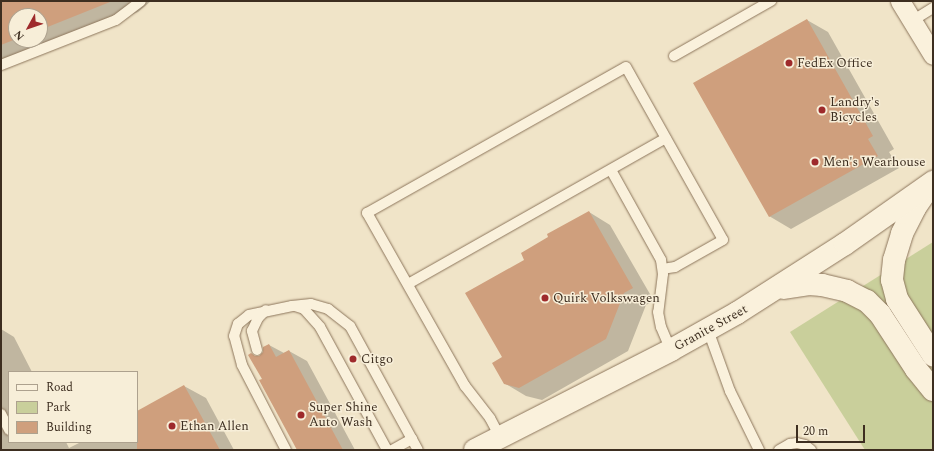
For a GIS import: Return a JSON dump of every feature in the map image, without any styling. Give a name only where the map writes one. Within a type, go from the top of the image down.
[{"type":"main road","name":"Granite Street","points":[[475,450],[672,350],[770,294],[845,244],[933,182]]},
{"type":"main road","points":[[933,182],[914,208],[902,234],[894,260],[892,280],[897,299],[933,355]]},
{"type":"main road","points":[[770,294],[783,288],[809,284],[835,287],[867,301],[880,314],[916,369],[933,390]]},
{"type":"street","points":[[900,1],[933,55]]},
{"type":"lane","points":[[1,65],[116,20],[141,1]]},
{"type":"lane","points":[[674,56],[771,1]]},
{"type":"lane","points":[[912,21],[933,8]]},
{"type":"lane","points":[[500,437],[490,418],[465,386],[367,212],[626,67],[723,240],[675,267],[663,269]]},
{"type":"lane","points":[[408,284],[666,138]]},
{"type":"lane","points":[[611,170],[659,255],[663,269],[658,312],[661,327],[672,350]]},
{"type":"lane","points":[[292,306],[304,309],[320,327],[387,450]]},
{"type":"lane","points":[[286,450],[242,365],[234,336],[238,324],[243,318],[257,312],[292,306],[320,306],[336,314],[350,326],[418,450]]},
{"type":"lane","points":[[257,350],[252,331],[258,318],[266,310]]},
{"type":"lane","points":[[708,330],[730,391],[759,450]]},
{"type":"lane","points":[[1,414],[8,428]]},
{"type":"lane","points":[[392,450],[412,439]]},
{"type":"lane","points":[[779,450],[790,444],[797,443],[805,445],[811,450]]},
{"type":"green space","points":[[933,242],[933,450],[865,450],[790,332]]},
{"type":"building","points":[[1,1],[110,1],[48,27],[48,8],[8,8],[8,42],[1,45]]},
{"type":"building","points":[[807,19],[873,136],[868,139],[878,156],[769,217],[693,83]]},
{"type":"building","name":"Quirk Volkswagen","points":[[589,211],[633,288],[624,293],[606,339],[519,388],[504,384],[492,363],[502,357],[465,293],[524,260],[521,253],[548,237],[547,234]]},
{"type":"building","name":"Super Shine Auto Wash","points":[[269,344],[276,357],[289,350],[343,450],[297,450],[259,380],[262,379],[248,355],[251,353],[255,356],[259,356],[263,352],[263,347]]},
{"type":"building","name":"Ethan Allen","points":[[184,385],[220,450],[137,450],[138,410]]},
{"type":"place","name":"FedEx Office","points":[[789,63]]},
{"type":"place","name":"Landry's Bicycles","points":[[822,110]]},
{"type":"place","name":"Men's Wearhouse","points":[[815,162]]},
{"type":"place","name":"Quirk Volkswagen","points":[[545,298]]},
{"type":"place","name":"Citgo","points":[[353,359]]},
{"type":"place","name":"Super Shine Auto Wash","points":[[301,415]]},
{"type":"place","name":"Ethan Allen","points":[[172,426]]}]
